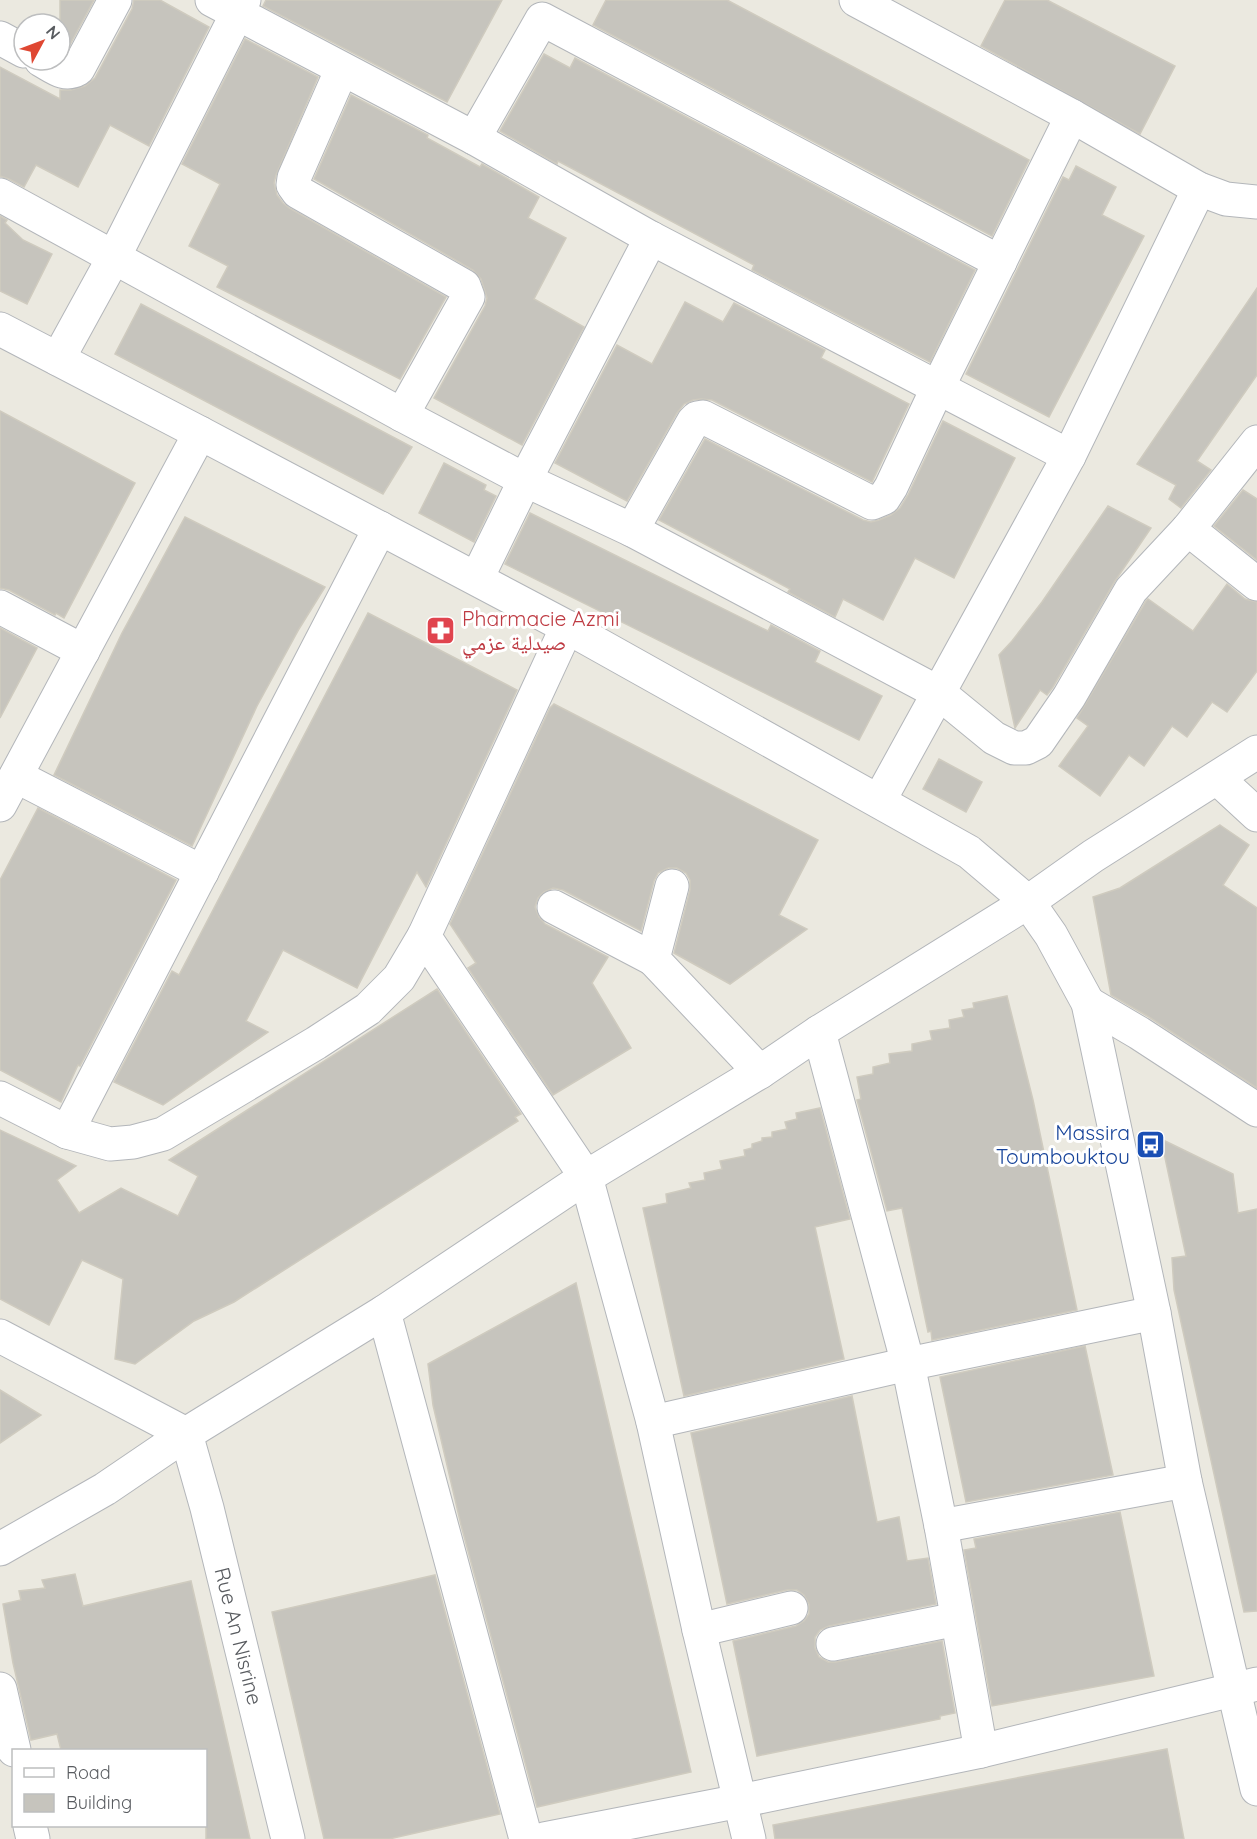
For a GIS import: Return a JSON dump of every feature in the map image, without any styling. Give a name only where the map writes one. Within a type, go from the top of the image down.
[{"type":"street","points":[[64,72],[71,74],[78,69],[115,0]]},
{"type":"street","points":[[856,0],[1072,116],[1199,189],[1226,199],[1257,202]]},
{"type":"street","points":[[58,359],[114,258],[231,4],[342,69],[474,138],[651,238],[1069,456]]},
{"type":"street","points":[[474,138],[548,9],[1000,262]]},
{"type":"street","points":[[342,69],[294,178],[293,185],[298,192],[465,286],[467,291],[468,297],[402,415]]},
{"type":"street","points":[[632,530],[693,422],[703,417],[872,503],[884,498],[1072,116]]},
{"type":"street","points":[[879,801],[1069,456],[1199,189]]},
{"type":"street","points":[[0,195],[402,415],[525,480],[632,530],[939,693],[994,738],[1014,748],[1026,748],[1038,742],[1069,697],[1131,590],[1188,530],[1257,442]]},
{"type":"street","points":[[477,578],[525,480],[651,238]]},
{"type":"street","points":[[0,329],[200,432],[567,627],[969,852],[1028,902],[1051,936],[1088,1003],[1154,1313],[1185,1480],[1245,1687],[1257,1790]]},
{"type":"street","points":[[0,806],[200,432]]},
{"type":"street","points":[[67,1132],[380,528]]},
{"type":"street","points":[[1188,530],[1257,584]]},
{"type":"street","points":[[0,607],[83,651]]},
{"type":"street","points":[[0,1098],[67,1132],[110,1144],[134,1142],[163,1134],[316,1043],[368,1009],[399,978],[424,936],[567,627]]},
{"type":"street","points":[[0,1549],[105,1489],[186,1434],[384,1312],[585,1177],[760,1072],[819,1032],[1028,902],[1093,856],[1257,752]]},
{"type":"street","points":[[16,776],[202,872]]},
{"type":"street","points":[[1217,778],[1257,815]]},
{"type":"street","points":[[653,959],[672,886]]},
{"type":"street","points":[[554,907],[653,959],[760,1072]]},
{"type":"street","points":[[424,936],[585,1177],[653,1422],[699,1630],[749,1839]]},
{"type":"street","points":[[1088,1003],[1139,1033],[1257,1110]]},
{"type":"street","points":[[819,1032],[908,1364],[941,1526],[981,1751]]},
{"type":"street","points":[[384,1312],[526,1839]]},
{"type":"street","points":[[653,1422],[908,1364],[1154,1313]]},
{"type":"street","points":[[0,1336],[186,1434]]},
{"type":"street","name":"Rue An Nisrine","points":[[186,1434],[207,1508],[288,1839]]},
{"type":"street","points":[[941,1526],[1185,1480]]},
{"type":"street","points":[[699,1630],[791,1608]]},
{"type":"street","points":[[833,1644],[957,1619]]},
{"type":"street","points":[[544,1839],[981,1751],[1245,1687]]},
{"type":"street","points":[[0,1689],[14,1749]]},
{"type":"building","points":[[60,0],[94,0],[72,41],[72,12],[60,12]]},
{"type":"building","points":[[134,0],[160,0],[209,27],[149,146],[110,125],[78,187],[36,165],[24,187],[0,176],[0,67],[60,99],[60,90],[85,86],[95,78],[132,9]]},
{"type":"building","points":[[266,0],[502,0],[447,102],[263,6]]},
{"type":"building","points":[[606,0],[727,0],[1029,160],[992,236],[593,25]]},
{"type":"building","points":[[1005,0],[1047,0],[1175,66],[1140,134],[981,46]]},
{"type":"building","points":[[245,39],[318,77],[276,175],[274,183],[277,195],[283,203],[446,297],[400,379],[217,287],[228,266],[189,246],[220,184],[182,164]]},
{"type":"building","points":[[544,54],[570,68],[575,58],[975,270],[930,362],[752,270],[754,265],[558,161],[557,164],[500,131]]},
{"type":"building","points":[[351,95],[428,135],[427,138],[480,167],[482,164],[539,197],[528,218],[566,238],[534,299],[584,327],[522,445],[434,398],[485,306],[487,298],[481,279],[473,270],[314,179]]},
{"type":"building","points":[[1076,166],[1116,187],[1102,215],[1144,236],[1049,417],[966,374],[1063,177],[1069,180]]},
{"type":"building","points":[[0,216],[7,220],[5,223],[23,240],[52,254],[27,304],[0,291]]},
{"type":"building","points":[[1257,288],[1257,375],[1197,461],[1211,470],[1181,508],[1169,499],[1176,485],[1137,464]]},
{"type":"building","points":[[685,302],[723,322],[734,303],[825,350],[821,358],[909,404],[872,482],[712,400],[701,399],[684,404],[677,413],[627,501],[555,463],[617,345],[652,364]]},
{"type":"building","points":[[141,304],[412,447],[383,494],[115,354]]},
{"type":"building","points":[[0,411],[135,483],[64,618],[9,590],[0,588]]},
{"type":"building","points":[[943,421],[1015,458],[954,578],[915,558],[883,620],[843,599],[835,617],[788,592],[790,589],[659,520],[705,439],[863,520],[871,522],[879,520],[900,508]]},
{"type":"building","points":[[444,463],[486,485],[484,490],[496,496],[474,542],[419,513]]},
{"type":"building","points":[[1243,490],[1257,499],[1257,560],[1214,526]]},
{"type":"building","points":[[1108,506],[1151,528],[1115,581],[1053,687],[1047,695],[1040,690],[1015,728],[999,655],[1042,602]]},
{"type":"building","points":[[530,513],[768,631],[771,625],[820,651],[815,662],[882,696],[859,740],[505,564]]},
{"type":"building","points":[[185,517],[325,587],[257,706],[192,846],[54,775],[122,633]]},
{"type":"building","points":[[1227,584],[1245,599],[1257,602],[1257,671],[1227,712],[1212,702],[1187,737],[1172,726],[1144,766],[1129,755],[1100,796],[1059,766],[1088,726],[1077,718],[1146,601],[1148,599],[1193,631]]},
{"type":"building","points":[[368,613],[517,690],[426,887],[417,872],[357,988],[283,950],[246,1021],[268,1032],[163,1105],[114,1082],[172,971],[179,975]]},
{"type":"building","points":[[0,628],[37,648],[0,718]]},
{"type":"building","points":[[554,704],[818,840],[779,915],[807,929],[730,984],[674,953],[690,890],[690,880],[686,873],[677,868],[668,868],[658,873],[641,931],[563,890],[553,888],[544,892],[538,898],[535,907],[545,924],[608,957],[592,983],[631,1048],[553,1095],[468,968],[476,963],[450,924],[550,708]]},
{"type":"building","points":[[939,759],[982,782],[966,812],[923,789]]},
{"type":"building","points":[[38,808],[176,880],[80,1066],[78,1065],[61,1102],[0,1070],[0,880]]},
{"type":"building","points":[[1220,825],[1249,845],[1223,885],[1257,908],[1257,1088],[1149,1017],[1111,995],[1093,897],[1120,888]]},
{"type":"building","points":[[437,989],[521,1114],[515,1117],[518,1121],[234,1302],[194,1321],[135,1364],[115,1359],[123,1279],[82,1260],[49,1325],[0,1299],[0,1130],[76,1166],[57,1180],[79,1213],[121,1188],[178,1216],[198,1176],[169,1160]]},
{"type":"building","points":[[1007,996],[1033,1100],[1077,1310],[932,1340],[931,1331],[928,1332],[902,1208],[887,1211],[857,1100],[861,1099],[857,1077],[873,1074],[873,1067],[890,1063],[889,1054],[912,1051],[912,1044],[932,1040],[930,1031],[950,1028],[949,1020],[964,1017],[962,1010],[974,1008],[973,1003]]},
{"type":"building","points":[[820,1108],[850,1219],[815,1227],[844,1359],[684,1396],[643,1208],[667,1203],[666,1194],[691,1188],[689,1183],[705,1180],[704,1173],[722,1169],[720,1161],[745,1156],[744,1150],[752,1148],[752,1144],[762,1141],[762,1138],[772,1137],[772,1132],[787,1129],[785,1122],[797,1119],[796,1113]]},
{"type":"building","points":[[1161,1139],[1233,1174],[1238,1213],[1257,1209],[1257,1611],[1244,1612],[1174,1290],[1172,1258],[1186,1256]]},
{"type":"building","points":[[576,1283],[691,1772],[537,1807],[461,1525],[433,1405],[428,1364]]},
{"type":"building","points":[[1085,1346],[1113,1475],[966,1502],[940,1377]]},
{"type":"building","points":[[0,1390],[41,1415],[0,1443]]},
{"type":"building","points":[[852,1396],[877,1522],[899,1517],[907,1561],[928,1558],[936,1604],[829,1626],[820,1630],[815,1637],[815,1648],[819,1657],[828,1662],[836,1662],[942,1641],[955,1713],[940,1716],[940,1719],[757,1756],[733,1641],[796,1626],[809,1614],[809,1604],[804,1595],[797,1590],[787,1590],[727,1604],[691,1433]]},
{"type":"building","points":[[1120,1512],[1154,1676],[992,1706],[964,1550],[976,1548],[974,1539]]},
{"type":"building","points":[[75,1574],[83,1606],[191,1581],[250,1839],[206,1839],[207,1749],[61,1749],[57,1734],[31,1740],[13,1663],[3,1604],[21,1600],[19,1591],[45,1588],[42,1580]]},
{"type":"building","points":[[435,1575],[500,1814],[389,1839],[324,1839],[272,1612]]},
{"type":"building","points":[[1167,1749],[1184,1839],[775,1839],[773,1825]]},
{"type":"place","name":"Pharmacie Azmi صيدلية عزمي","points":[[441,630]]},
{"type":"place","name":"Massira Toumbouktou","points":[[1151,1144]]}]
